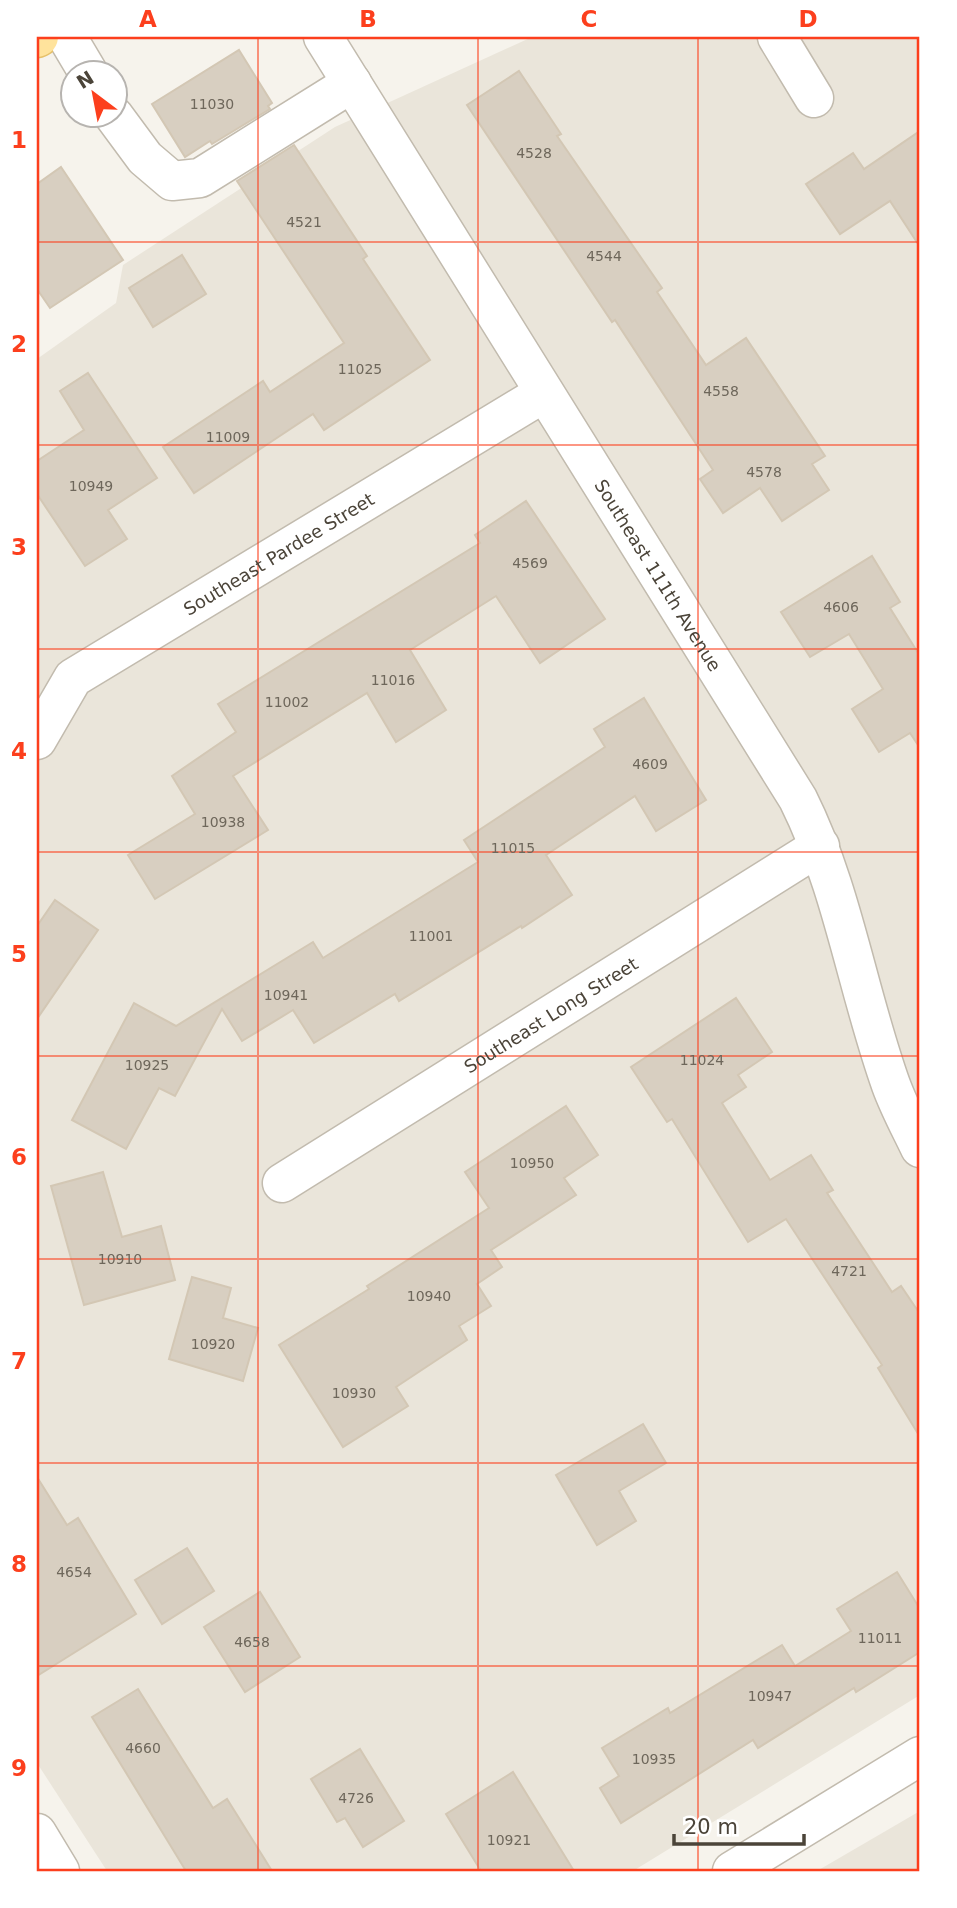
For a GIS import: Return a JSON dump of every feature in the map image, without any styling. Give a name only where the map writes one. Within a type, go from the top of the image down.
[{"type":"street","points":[[67,37],[81,60]]},
{"type":"street","name":"Southeast 111th Avenue","points":[[323,37],[798,799],[820,846],[890,1082],[920,1148]]},
{"type":"street","points":[[777,37],[814,98]]},
{"type":"street","points":[[124,130],[145,158],[172,181],[200,178],[352,83]]},
{"type":"street","name":"Southeast Pardee Street","points":[[37,740],[73,678],[544,393]]},
{"type":"street","name":"Southeast Long Street","points":[[282,1183],[820,846]]},
{"type":"street","points":[[732,1871],[920,1756]]},
{"type":"street","points":[[37,1833],[60,1871]]},
{"type":"shaded area","points":[[532,37],[920,37],[920,1695],[633,1871],[107,1871],[37,1763],[37,359],[116,303],[123,265],[335,127]]},
{"type":"shaded area","points":[[920,1811],[920,1871],[817,1871]]},
{"type":"building","points":[[239,50],[272,103],[268,106],[270,109],[185,157],[152,104]]},
{"type":"building","points":[[519,71],[561,134],[557,136],[662,288],[657,292],[706,365],[746,338],[825,456],[812,464],[829,490],[782,521],[760,488],[723,513],[700,479],[713,470],[615,320],[612,322],[467,105]]},
{"type":"building","points":[[920,131],[920,247],[890,201],[840,234],[806,184],[853,153],[864,169]]},
{"type":"building","points":[[294,145],[367,256],[363,259],[430,360],[324,430],[313,414],[194,493],[163,447],[263,381],[270,392],[344,343],[237,181]]},
{"type":"building","points":[[61,167],[123,260],[50,308],[37,289],[37,184]]},
{"type":"building","points":[[182,255],[206,294],[153,327],[129,288]]},
{"type":"building","points":[[88,373],[157,478],[108,510],[127,539],[85,566],[37,494],[37,461],[84,430],[60,391]]},
{"type":"building","points":[[526,501],[605,619],[540,663],[496,596],[410,650],[446,710],[396,742],[367,693],[233,776],[268,830],[155,899],[128,855],[195,814],[172,776],[236,732],[218,704],[480,543],[475,535]]},
{"type":"building","points":[[872,556],[900,602],[890,608],[920,656],[920,748],[910,733],[879,752],[852,709],[883,689],[849,634],[810,657],[781,612]]},
{"type":"building","points":[[644,698],[706,800],[656,831],[635,796],[546,855],[572,895],[399,1001],[395,994],[314,1043],[293,1010],[242,1041],[222,1009],[175,1096],[159,1088],[126,1149],[72,1120],[134,1003],[176,1026],[313,942],[323,958],[478,862],[464,840],[605,747],[594,729]]},
{"type":"building","points":[[55,900],[98,930],[37,1019],[37,926]]},
{"type":"building","points":[[736,998],[772,1052],[738,1075],[746,1087],[722,1103],[770,1180],[811,1155],[833,1190],[827,1193],[892,1292],[901,1286],[920,1314],[920,1437],[878,1368],[882,1365],[786,1219],[748,1242],[672,1119],[667,1122],[631,1067]]},
{"type":"building","points":[[566,1106],[598,1155],[564,1178],[576,1195],[491,1250],[502,1267],[477,1284],[491,1306],[459,1326],[467,1340],[396,1387],[408,1406],[343,1447],[279,1345],[369,1289],[367,1286],[489,1208],[465,1172]]},
{"type":"building","points":[[103,1172],[122,1237],[161,1226],[175,1280],[84,1305],[51,1186]]},
{"type":"building","points":[[192,1277],[231,1288],[223,1318],[258,1328],[243,1381],[169,1359]]},
{"type":"building","points":[[643,1424],[666,1463],[619,1491],[636,1521],[597,1545],[556,1475]]},
{"type":"building","points":[[37,1477],[67,1525],[78,1518],[136,1614],[37,1676]]},
{"type":"building","points":[[187,1548],[214,1591],[162,1624],[135,1580]]},
{"type":"building","points":[[897,1572],[920,1609],[920,1652],[856,1692],[854,1688],[758,1748],[753,1740],[621,1823],[600,1788],[619,1776],[602,1748],[668,1708],[670,1713],[782,1645],[795,1666],[851,1631],[837,1609]]},
{"type":"building","points":[[260,1592],[300,1657],[245,1692],[204,1627]]},
{"type":"building","points":[[138,1689],[213,1808],[227,1799],[272,1871],[186,1871],[92,1717]]},
{"type":"building","points":[[360,1749],[404,1821],[363,1847],[345,1818],[337,1822],[311,1779]]},
{"type":"building","points":[[513,1772],[574,1871],[481,1871],[446,1814]]}]
